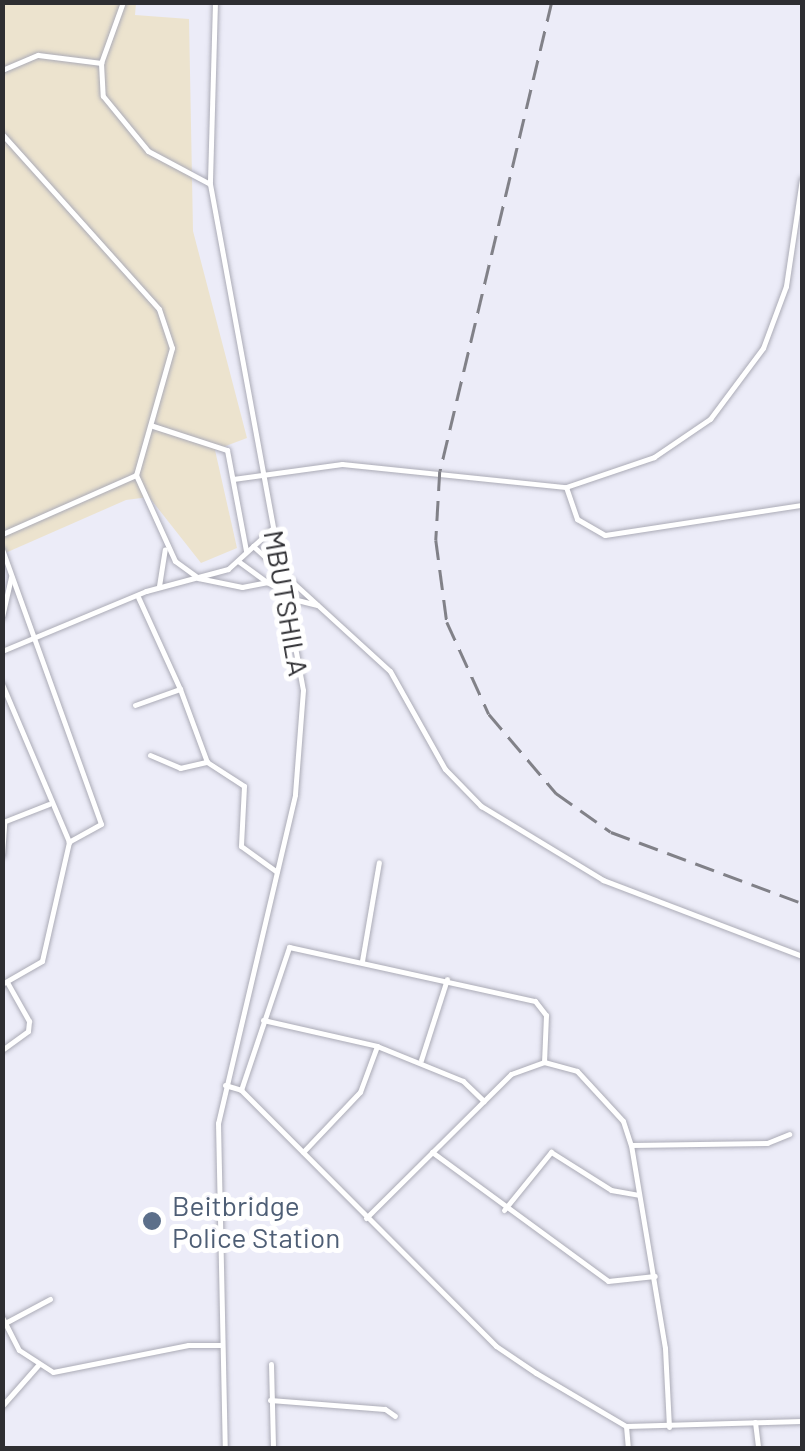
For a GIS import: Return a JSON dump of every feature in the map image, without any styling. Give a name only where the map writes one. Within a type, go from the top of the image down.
[{"type":"street","points":[[123,2],[101,63],[103,96],[148,151],[210,184]]},
{"type":"street","name":"MBUTSHILA","points":[[215,2],[210,184],[303,690],[300,756],[277,872],[224,1084],[217,1155],[227,1447]]},
{"type":"street","points":[[2,70],[38,54],[101,63]]},
{"type":"street","points":[[2,134],[169,326],[172,348],[154,426],[136,475],[165,549],[198,578],[242,587],[267,582]]},
{"type":"street","points":[[233,480],[342,464],[566,486],[654,457],[686,438],[728,398],[774,322],[802,179]]},
{"type":"street","points":[[154,426],[222,444],[246,551]]},
{"type":"street","points":[[2,534],[136,475]]},
{"type":"street","points":[[566,486],[577,520],[605,535],[802,505]]},
{"type":"street","points":[[2,650],[158,587],[198,578],[238,561],[273,528]]},
{"type":"street","points":[[253,546],[390,671],[446,768],[481,806],[590,874],[802,956]]},
{"type":"street","points":[[2,549],[31,640],[101,824],[69,842]]},
{"type":"street","points":[[158,587],[165,549]]},
{"type":"street","points":[[238,561],[288,596],[320,606]]},
{"type":"street","points":[[2,616],[12,574]]},
{"type":"street","points":[[138,596],[180,688],[207,762],[244,786],[241,846],[277,872]]},
{"type":"street","points":[[2,684],[49,804],[69,842],[42,961],[5,983],[30,1021],[28,1031],[2,1050]]},
{"type":"street","points":[[135,705],[180,688]]},
{"type":"street","points":[[150,755],[180,768],[207,762]]},
{"type":"street","points":[[2,855],[3,821],[49,804]]},
{"type":"street","points":[[362,961],[379,862]]},
{"type":"street","points":[[240,1090],[289,947],[447,979],[541,1004],[544,1062]]},
{"type":"street","points":[[421,1060],[447,979]]},
{"type":"street","points":[[263,1020],[421,1060],[463,1081],[484,1101]]},
{"type":"street","points":[[304,1152],[360,1092],[377,1046]]},
{"type":"street","points":[[366,1218],[511,1074],[544,1062],[577,1071],[623,1121],[631,1145],[654,1276],[670,1428]]},
{"type":"street","points":[[224,1084],[240,1090],[496,1346],[626,1426],[670,1428],[755,1420],[802,1421]]},
{"type":"street","points":[[631,1145],[767,1143],[789,1134]]},
{"type":"street","points":[[432,1152],[504,1210],[608,1281],[654,1276]]},
{"type":"street","points":[[504,1210],[551,1152],[611,1190],[639,1195]]},
{"type":"street","points":[[50,1299],[4,1320],[19,1350],[39,1364],[68,1374],[188,1346],[222,1345]]},
{"type":"street","points":[[2,1406],[39,1364]]},
{"type":"street","points":[[271,1364],[273,1448]]},
{"type":"street","points":[[270,1400],[385,1409],[395,1416]]},
{"type":"street","points":[[755,1420],[758,1448]]},
{"type":"street","points":[[626,1426],[628,1448]]},
{"type":"street","points":[[628,1439],[643,1428]]},
{"type":"shaded area","points":[[3,3],[136,3],[135,15],[189,19],[193,231],[247,438],[215,450],[237,548],[201,563],[149,497],[126,500],[3,554]]},
{"type":"railway","points":[[552,2],[440,471],[436,540],[447,622],[489,714],[556,793],[611,832],[802,903]]},
{"type":"place","name":"Beitbridge Police Station","points":[[152,1221]]}]
